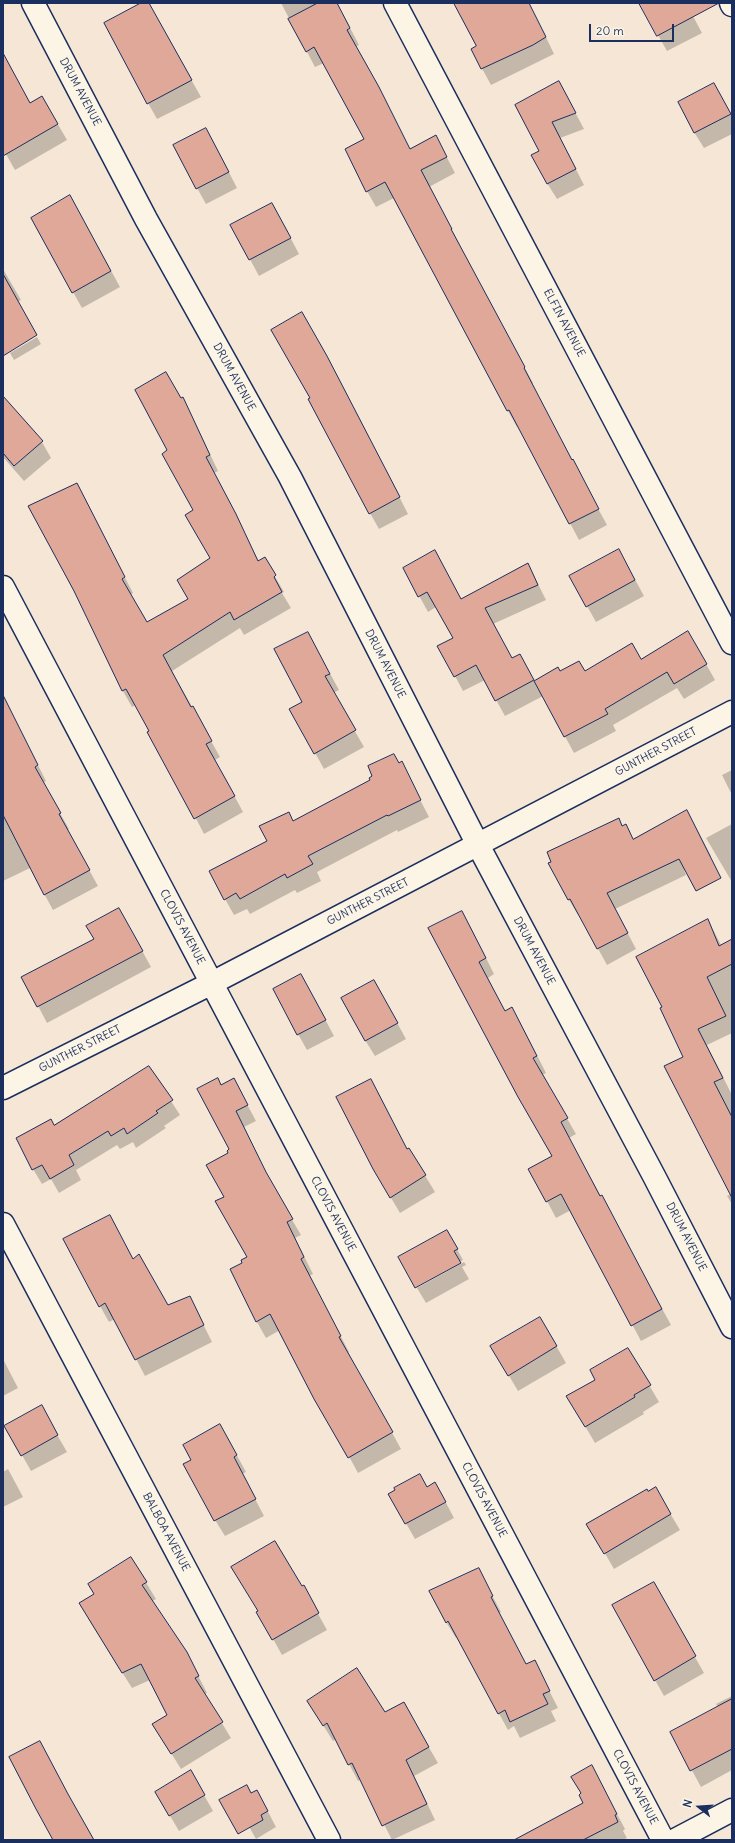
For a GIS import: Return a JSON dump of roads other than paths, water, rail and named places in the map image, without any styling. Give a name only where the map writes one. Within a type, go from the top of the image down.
[{"type":"street","name":"DRUM AVENUE","points":[[33,3],[146,219],[290,477],[478,845],[654,1176],[732,1327]]},
{"type":"street","name":"ELFIN AVENUE","points":[[395,3],[732,643]]},
{"type":"street","name":"CLOVIS AVENUE","points":[[3,587],[663,1840]]},
{"type":"street","name":"GUNTHER STREET","points":[[3,1088],[212,983],[732,712]]},
{"type":"street","name":"BALBOA AVENUE","points":[[3,1224],[329,1840]]},
{"type":"street","points":[[675,1840],[732,1810]]}]
